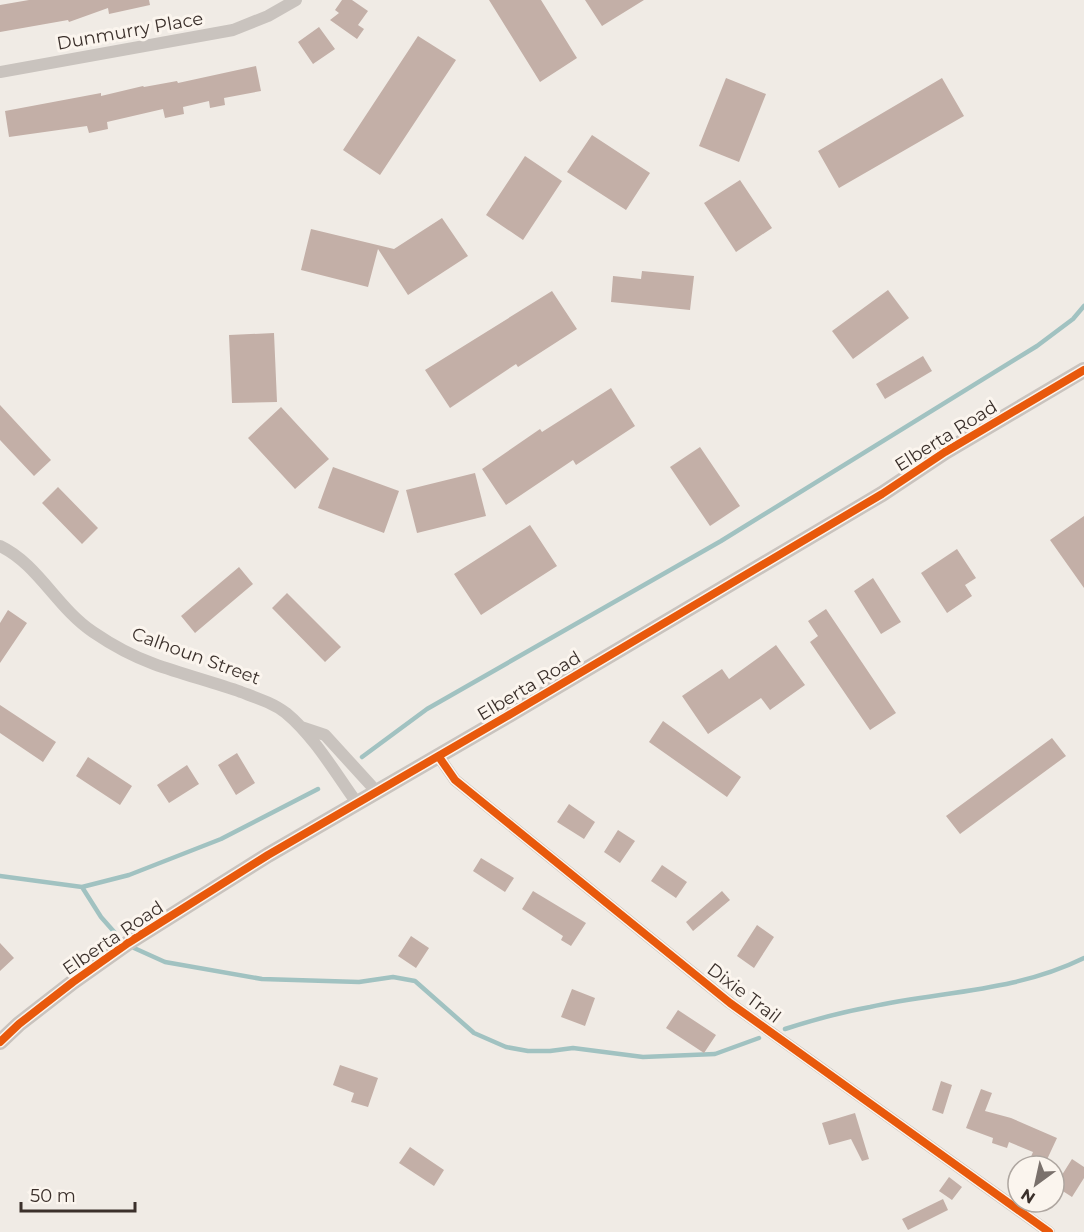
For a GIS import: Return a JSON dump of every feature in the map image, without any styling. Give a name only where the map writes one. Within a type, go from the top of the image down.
[{"type":"street","name":"Dunmurry Place","points":[[0,72],[233,30],[268,16],[296,0]]},
{"type":"street","name":"Elberta Road","points":[[0,1042],[64,989],[128,943],[268,855],[439,757],[890,489],[945,452],[1084,370]]},
{"type":"street","name":"Calhoun Street","points":[[0,546],[12,551],[29,566],[81,624],[114,645],[155,664],[264,700],[285,712],[302,727],[357,803]]},
{"type":"street","name":"Calhoun Street","points":[[302,727],[325,735],[377,792]]},
{"type":"street","name":"Dixie Trail","points":[[439,757],[455,780],[729,1003],[1049,1232]]},
{"type":"building","points":[[29,0],[149,0],[150,5],[109,14],[108,8],[69,22],[68,20],[0,32],[0,5]]},
{"type":"building","points":[[342,0],[352,0],[368,11],[358,25],[364,29],[357,39],[330,20],[339,13],[335,10]]},
{"type":"building","points":[[489,0],[541,0],[577,58],[540,82]]},
{"type":"building","points":[[585,0],[644,0],[602,26]]},
{"type":"building","points":[[319,27],[335,49],[313,64],[298,42]]},
{"type":"building","points":[[418,36],[456,60],[380,175],[343,150]]},
{"type":"building","points":[[256,66],[261,91],[224,98],[225,105],[210,108],[209,101],[183,107],[184,114],[165,118],[163,109],[107,122],[108,129],[89,133],[87,126],[9,137],[5,111],[101,93],[101,96],[143,86],[177,81],[178,83]]},
{"type":"building","points":[[726,78],[766,94],[739,162],[699,146]]},
{"type":"building","points":[[942,78],[964,116],[839,188],[818,151]]},
{"type":"building","points":[[592,135],[650,173],[626,210],[567,172]]},
{"type":"building","points":[[525,156],[562,181],[523,240],[486,215]]},
{"type":"building","points":[[740,180],[772,228],[736,252],[704,203]]},
{"type":"building","points":[[442,218],[468,256],[408,295],[378,249],[368,287],[301,270],[311,229],[394,249]]},
{"type":"building","points":[[642,271],[694,276],[690,310],[611,302],[613,276],[641,279]]},
{"type":"building","points":[[888,290],[909,318],[853,359],[832,331]]},
{"type":"building","points":[[552,291],[577,329],[518,367],[516,364],[450,408],[425,370]]},
{"type":"building","points":[[274,333],[277,402],[232,403],[229,335]]},
{"type":"building","points":[[923,356],[932,371],[885,399],[876,384]]},
{"type":"building","points":[[611,388],[635,426],[576,465],[573,460],[506,505],[482,469],[540,429],[542,432]]},
{"type":"building","points":[[0,405],[51,460],[34,476],[0,440]]},
{"type":"building","points":[[281,407],[329,459],[295,489],[248,438]]},
{"type":"building","points":[[700,447],[740,506],[710,526],[670,467]]},
{"type":"building","points":[[333,467],[399,491],[384,533],[318,508]]},
{"type":"building","points":[[475,473],[486,516],[417,533],[406,490]]},
{"type":"building","points":[[58,487],[98,528],[82,544],[42,503]]},
{"type":"building","points":[[1084,516],[1084,588],[1050,540]]},
{"type":"building","points":[[530,525],[557,566],[481,615],[454,574]]},
{"type":"building","points":[[957,549],[976,578],[965,585],[972,596],[947,613],[921,573]]},
{"type":"building","points":[[239,567],[253,584],[195,633],[181,616]]},
{"type":"building","points":[[873,578],[901,622],[881,634],[854,591]]},
{"type":"building","points":[[287,593],[341,647],[325,662],[272,608]]},
{"type":"building","points":[[826,609],[896,713],[870,730],[810,642],[818,636],[808,621]]},
{"type":"building","points":[[8,610],[27,623],[0,663],[0,623]]},
{"type":"building","points":[[776,645],[805,685],[770,710],[761,698],[708,734],[682,696],[722,669],[729,679]]},
{"type":"building","points":[[0,705],[56,742],[43,762],[0,733]]},
{"type":"building","points":[[663,721],[741,777],[727,797],[649,742]]},
{"type":"building","points":[[1052,738],[1066,756],[960,834],[946,816]]},
{"type":"building","points":[[237,753],[255,783],[236,795],[218,765]]},
{"type":"building","points":[[88,757],[132,786],[120,805],[76,776]]},
{"type":"building","points":[[187,765],[199,784],[169,803],[157,785]]},
{"type":"building","points":[[569,804],[595,822],[584,839],[557,822]]},
{"type":"building","points":[[618,830],[635,841],[620,863],[604,852]]},
{"type":"building","points":[[481,858],[514,878],[505,892],[473,871]]},
{"type":"building","points":[[662,865],[687,882],[676,898],[651,881]]},
{"type":"building","points":[[533,891],[586,923],[571,946],[561,940],[563,936],[522,909]]},
{"type":"building","points":[[722,891],[730,900],[693,931],[686,922]]},
{"type":"building","points":[[757,925],[774,937],[754,968],[737,956]]},
{"type":"building","points":[[411,936],[429,948],[416,968],[398,956]]},
{"type":"building","points":[[0,943],[14,958],[0,971]]},
{"type":"building","points":[[572,989],[595,998],[585,1026],[561,1017]]},
{"type":"building","points":[[678,1010],[716,1035],[704,1053],[666,1028]]},
{"type":"building","points":[[340,1065],[378,1078],[368,1107],[351,1102],[354,1093],[333,1085]]},
{"type":"building","points":[[941,1081],[952,1085],[943,1114],[932,1110]]},
{"type":"building","points":[[981,1089],[992,1093],[985,1111],[1011,1118],[1057,1138],[1050,1154],[1032,1154],[1033,1152],[1009,1142],[1007,1148],[992,1143],[993,1138],[966,1128]]},
{"type":"building","points":[[855,1113],[869,1159],[862,1161],[851,1139],[829,1145],[822,1123]]},
{"type":"building","points":[[410,1147],[444,1170],[434,1186],[399,1163]]},
{"type":"building","points":[[1072,1159],[1084,1167],[1084,1178],[1072,1197],[1066,1193],[1066,1169]]},
{"type":"building","points":[[949,1177],[962,1187],[952,1200],[939,1191]]},
{"type":"building","points":[[943,1199],[948,1210],[908,1230],[902,1219]]},
{"type":"waterway","points":[[362,757],[427,709],[721,541],[1037,346],[1073,319],[1084,306]]},
{"type":"waterway","points":[[0,876],[82,887],[129,875],[221,839],[318,789]]},
{"type":"waterway","points":[[82,887],[101,917],[116,934]]},
{"type":"waterway","points":[[134,948],[165,962],[262,979],[359,982],[393,977],[415,981],[474,1033],[506,1047],[528,1051],[573,1048],[643,1057],[715,1054],[759,1038]]},
{"type":"waterway","points":[[785,1029],[859,1009],[1032,978],[1084,958]]},
{"type":"cycle path","points":[[0,1042],[19,1024],[73,982],[128,943],[268,855],[882,494],[945,452],[1084,370]]},
{"type":"cycle path","points":[[439,757],[455,780],[730,1003],[1049,1232]]}]
